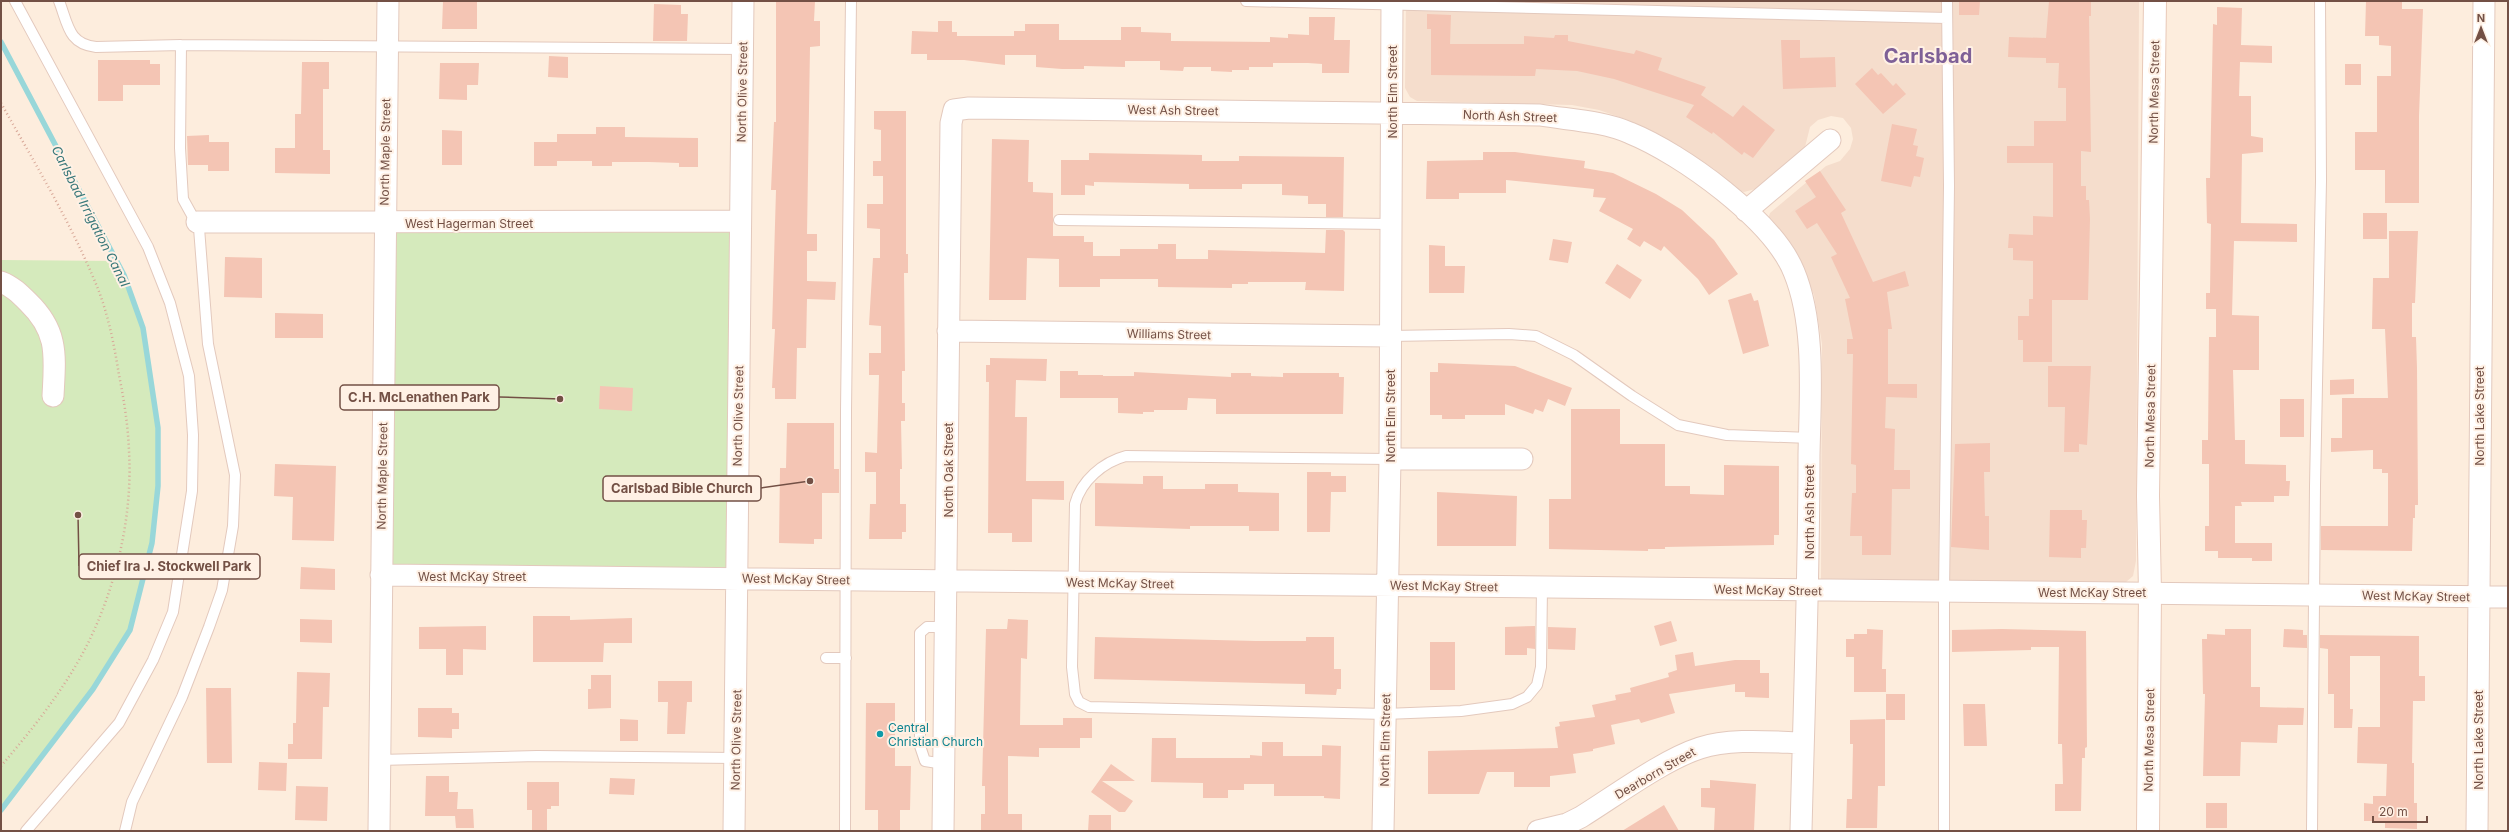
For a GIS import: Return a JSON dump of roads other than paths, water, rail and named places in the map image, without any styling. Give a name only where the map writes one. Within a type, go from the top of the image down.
[{"type":"street","name":"North Maple Street","points":[[379,831],[384,223],[388,1]]},
{"type":"street","name":"North Olive Street","points":[[734,831],[736,758],[736,578],[743,1]]},
{"type":"street","name":"North Mesa Street","points":[[2148,831],[2150,592],[2148,496],[2155,1]]},
{"type":"street","name":"North Lake Street","points":[[2477,831],[2484,1]]},
{"type":"street","name":"North Elm Street","points":[[1383,831],[1390,459],[1392,3]]},
{"type":"street","name":"West Ash Street","points":[[954,110],[969,108],[1392,113]]},
{"type":"street","name":"North Oak Street","points":[[943,831],[951,123],[954,110]]},
{"type":"street","name":"North Ash Street","points":[[1392,113],[1540,115],[1603,124],[1629,132],[1660,147],[1726,192],[1778,245],[1794,271],[1803,300],[1809,344],[1809,591],[1803,743],[1802,831]]},
{"type":"street","points":[[1746,211],[1830,140]]},
{"type":"street","name":"West Hagerman Street","points":[[197,222],[384,223],[740,221]]},
{"type":"street","points":[[1,282],[17,291],[47,324],[53,340],[53,396]]},
{"type":"street","name":"Williams Street","points":[[948,331],[1390,336]]},
{"type":"street","points":[[1390,459],[1522,459]]},
{"type":"street","name":"West McKay Street","points":[[381,575],[1387,585],[1809,591],[2150,592],[2508,597]]},
{"type":"street","name":"Dearborn Street","points":[[1538,831],[1569,827],[1672,761],[1700,748],[1720,744],[1803,743]]},
{"type":"lane","points":[[16,1],[148,247],[170,304],[189,376],[194,435],[192,491],[173,612],[153,660],[119,723],[26,831]]},
{"type":"lane","points":[[59,1],[70,32],[76,41],[83,45],[742,49]]},
{"type":"lane","points":[[845,831],[850,1]]},
{"type":"lane","points":[[1246,1],[1392,3],[1947,18]]},
{"type":"lane","points":[[1944,831],[1944,592],[1949,186],[1947,1]]},
{"type":"lane","points":[[2312,831],[2315,701],[2313,595],[2322,181],[2320,1]]},
{"type":"lane","points":[[125,831],[132,802],[182,697],[222,590],[233,526],[235,475],[208,344],[205,283],[197,222],[183,199],[180,148],[181,45]]},
{"type":"lane","points":[[1059,220],[1391,224]]},
{"type":"lane","points":[[1390,336],[1509,334],[1536,336],[1574,355],[1632,396],[1678,425],[1726,435],[1810,438]]},
{"type":"lane","points":[[1390,459],[1126,456],[1114,459],[1101,467],[1078,494],[1075,504],[1073,674],[1075,694],[1079,702],[1088,707],[1385,714],[1461,712],[1512,704],[1527,697],[1537,686],[1541,667],[1542,587]]},
{"type":"lane","points":[[944,764],[925,761],[922,755],[920,746],[919,679],[920,632],[927,627],[946,627]]},
{"type":"lane","points":[[826,658],[846,658]]},
{"type":"lane","points":[[379,760],[537,756],[736,758]]},
{"type":"waterway","name":"Carlsbad Irrigation Canal","points":[[1,42],[124,275],[143,328],[158,428],[158,486],[152,543],[130,630],[93,689],[1,810]]},
{"type":"place","name":"C.H. McLenathen Park","points":[[560,399]]},
{"type":"place","name":"Carlsbad Bible Church","points":[[810,481]]},
{"type":"place","name":"Chief Ira J. Stockwell Park","points":[[78,515]]},
{"type":"place","name":"Central Christian Church","points":[[880,734]]},
{"type":"district","name":"Carlsbad","points":[[1928,56]]}]
